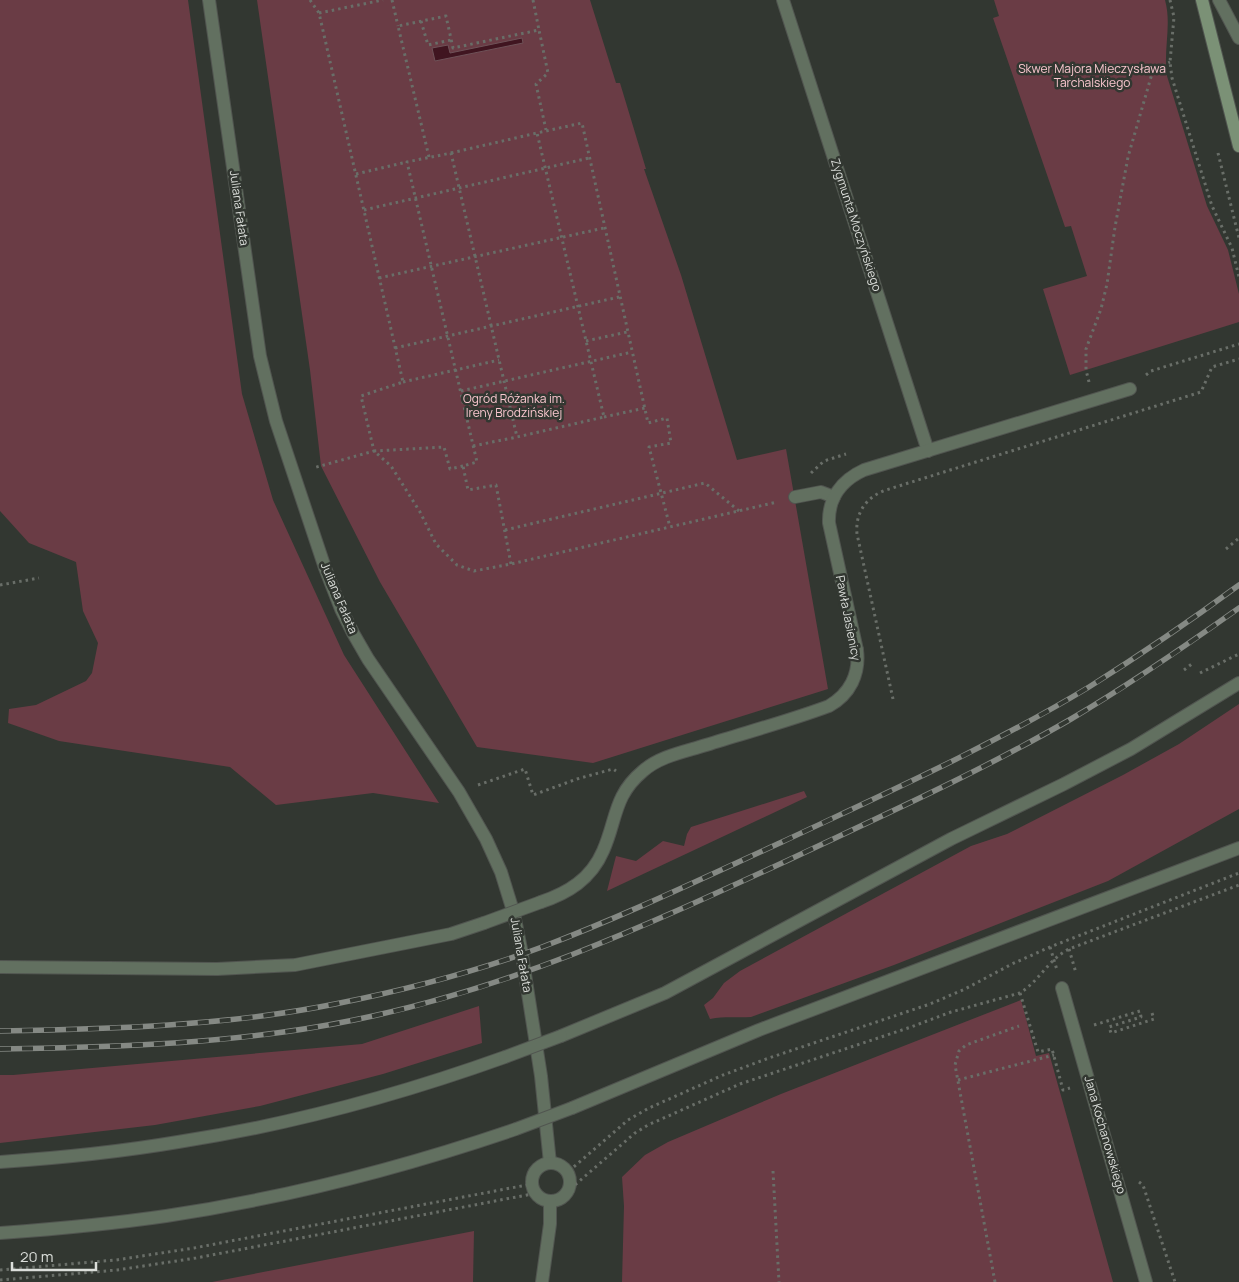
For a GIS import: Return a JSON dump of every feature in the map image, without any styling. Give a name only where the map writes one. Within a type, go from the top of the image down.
[{"type":"main road","points":[[1202,0],[1239,146]]},
{"type":"street","name":"Juliana Fałata","points":[[209,0],[260,356],[276,421],[325,568],[341,609],[368,659],[458,792],[486,838],[501,872],[514,914],[521,949],[540,1076],[550,1163]]},
{"type":"street","name":"Zygmunta Moczyńskiego","points":[[783,0],[928,451]]},
{"type":"street","points":[[1219,0],[1239,38]]},
{"type":"street","name":"Pawła Jasienicy","points":[[0,967],[217,969],[295,966],[451,934],[571,890],[591,872],[604,851],[620,799],[632,781],[647,768],[666,757],[833,704],[845,694],[854,681],[858,663],[857,650],[829,517],[834,497],[842,484],[854,474],[1130,389]]},
{"type":"street","points":[[795,497],[821,492],[834,497]]},
{"type":"street","points":[[0,1162],[104,1153],[179,1142],[277,1123],[374,1099],[446,1078],[561,1036],[664,993],[951,839],[1131,749],[1239,683]]},
{"type":"street","points":[[0,1233],[92,1226],[265,1198],[362,1176],[411,1162],[516,1129],[572,1108],[759,1030],[1239,848]]},
{"type":"street","name":"Jana Kochanowskiego","points":[[1062,988],[1146,1282]]},
{"type":"street","points":[[550,1163],[561,1166],[567,1173],[570,1180],[569,1187],[564,1195],[557,1200],[544,1200],[534,1189],[532,1179],[535,1171],[541,1166],[550,1163]]},
{"type":"street","points":[[542,1282],[550,1224],[550,1201]]},
{"type":"path","points":[[310,0],[320,13],[402,382]]},
{"type":"path","points":[[320,13],[383,0]]},
{"type":"path","points":[[392,0],[429,157]]},
{"type":"path","points":[[533,0],[548,73],[536,84],[546,130]]},
{"type":"path","points":[[1170,0],[1174,17],[1170,62],[1172,78],[1212,206],[1232,248],[1239,277]]},
{"type":"path","points":[[398,26],[446,16],[453,48],[539,30]]},
{"type":"path","points":[[421,21],[428,45],[451,40]]},
{"type":"path","points":[[1095,400],[1086,370],[1086,349],[1108,284],[1115,227],[1128,157],[1152,70],[1170,62]]},
{"type":"path","points":[[356,174],[582,122],[648,423],[667,418],[672,443],[650,447],[670,527]]},
{"type":"path","points":[[537,133],[604,417]]},
{"type":"path","points":[[451,152],[517,437]]},
{"type":"path","points":[[364,210],[589,158]]},
{"type":"path","points":[[293,475],[374,451],[444,447],[450,469],[477,462],[407,162]]},
{"type":"path","points":[[379,278],[604,228]]},
{"type":"path","points":[[395,348],[619,297]]},
{"type":"path","points":[[586,341],[627,332]]},
{"type":"path","points":[[1130,389],[1151,371],[1239,344]]},
{"type":"path","points":[[461,391],[632,352]]},
{"type":"path","points":[[893,699],[857,534],[859,515],[869,499],[886,490],[1201,392],[1212,367],[1239,359]]},
{"type":"path","points":[[499,360],[402,382],[360,396],[374,451],[391,466],[420,512],[436,544],[457,565],[474,571],[512,564],[795,497]]},
{"type":"path","points":[[473,446],[645,408]]},
{"type":"path","points":[[463,466],[468,490],[496,485],[512,564]]},
{"type":"path","points":[[505,530],[705,483],[739,511]]},
{"type":"path","points":[[1226,549],[1239,538]]},
{"type":"path","points":[[0,585],[39,578]]},
{"type":"path","points":[[1200,673],[1239,654]]},
{"type":"path","points":[[1184,670],[1193,663]]},
{"type":"path","points":[[498,778],[525,769],[533,795],[613,769],[632,781]]},
{"type":"path","points":[[567,1173],[628,1120],[657,1104],[760,1061],[930,1004],[966,989],[1012,964],[1050,947],[1239,874]]},
{"type":"path","points":[[569,1187],[576,1184],[635,1133],[648,1125],[740,1084],[951,1012],[1020,993],[1027,989],[1054,959],[1069,949],[1239,885]]},
{"type":"path","points":[[1020,993],[1038,1052],[1052,1049],[1063,1090],[1090,1083]]},
{"type":"path","points":[[1091,1026],[1140,1011],[1142,1017],[1109,1027],[1110,1033],[1154,1019],[1151,1010]]},
{"type":"path","points":[[996,1282],[955,1065],[959,1051],[966,1046],[1019,1026]]},
{"type":"path","points":[[958,1080],[1054,1055]]},
{"type":"path","points":[[773,1171],[779,1282]]},
{"type":"path","points":[[0,1270],[116,1260],[534,1189]]},
{"type":"path","points":[[0,1280],[117,1270],[196,1258],[534,1189]]},
{"type":"green space","points":[[0,0],[188,0],[242,394],[273,500],[344,655],[439,803],[373,793],[276,805],[230,767],[59,741],[8,723],[9,709],[36,705],[86,681],[92,673],[98,643],[83,611],[76,562],[29,543],[0,511]]},
{"type":"green space","name":"Ogród Różanka im. Ireny Brodzińskiej","points":[[257,0],[590,0],[616,83],[620,83],[646,169],[644,169],[681,275],[737,460],[786,449],[828,689],[593,763],[477,747],[380,582],[321,466],[310,370]]},
{"type":"green space","name":"Skwer Majora Mieczysława Tarchalskiego","points":[[994,0],[1165,0],[1168,19],[1167,76],[1207,206],[1228,250],[1239,294],[1239,322],[1070,375],[1043,289],[1087,276],[1071,226],[1065,227],[993,18],[999,16]]},
{"type":"green space","points":[[1239,704],[1239,809],[1108,881],[894,965],[751,1017],[710,1019],[704,1005],[713,998],[724,983],[740,971],[971,846],[1007,834],[1123,775],[1179,744]]},
{"type":"green space","points":[[804,791],[807,797],[607,891],[616,856],[636,861],[663,841],[684,846],[691,827]]},
{"type":"green space","points":[[1021,1000],[1036,1056],[1049,1053],[1113,1282],[622,1282],[624,1206],[622,1177],[645,1155],[668,1142],[781,1094]]},
{"type":"green space","points":[[479,1006],[482,1043],[383,1074],[260,1106],[155,1125],[0,1143],[0,1075],[362,1044]]},
{"type":"green space","points":[[474,1231],[473,1282],[212,1282]]},
{"type":"shaded area","points":[[522,38],[523,43],[435,61],[432,48],[448,45],[450,53]]},
{"type":"railway","points":[[0,1031],[168,1025],[210,1022],[294,1011],[361,999],[414,986],[466,972],[542,947],[603,923],[693,883],[976,749],[1089,687],[1165,638],[1239,585]]},
{"type":"railway","points":[[0,1049],[178,1043],[310,1028],[411,1007],[466,992],[520,974],[677,911],[892,811],[1000,758],[1093,706],[1239,608]]}]
